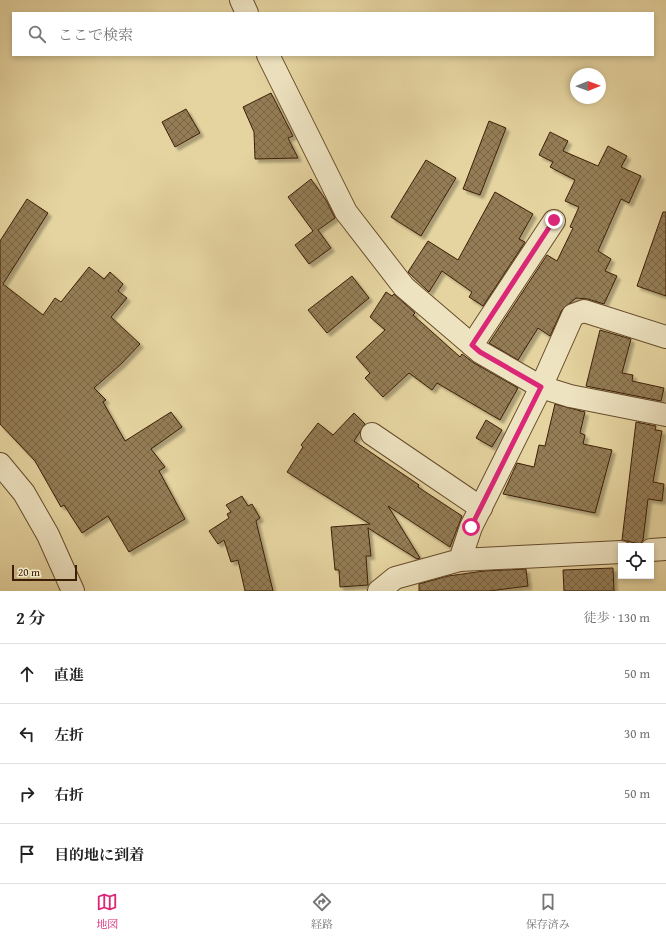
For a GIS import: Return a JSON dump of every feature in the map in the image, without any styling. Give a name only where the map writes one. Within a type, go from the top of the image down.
[{"type":"street","points":[[241,0],[247,12]]},
{"type":"street","points":[[268,56],[346,212],[404,287],[480,352],[541,387],[570,396],[666,415]]},
{"type":"street","points":[[472,345],[554,220]]},
{"type":"street","points":[[460,560],[471,527],[541,387],[573,315],[584,311],[666,337]]},
{"type":"street","points":[[372,434],[481,508]]},
{"type":"street","points":[[0,464],[24,493],[48,535],[73,591]]},
{"type":"street","points":[[654,550],[666,549]]},
{"type":"street","points":[[379,591],[395,578],[460,560],[618,552]]},
{"type":"building","points":[[271,93],[293,136],[288,138],[298,158],[255,159],[254,132],[243,107]]},
{"type":"building","points":[[186,109],[200,133],[175,147],[162,122]]},
{"type":"building","points":[[489,121],[506,128],[480,195],[463,189]]},
{"type":"building","points":[[550,132],[568,141],[563,151],[598,166],[608,146],[627,156],[621,167],[641,176],[629,203],[621,199],[598,251],[611,259],[605,271],[617,276],[604,304],[588,299],[576,298],[562,310],[550,336],[538,328],[518,360],[489,343],[547,255],[557,261],[573,228],[570,227],[579,207],[565,201],[575,180],[550,167],[553,162],[539,155]]},
{"type":"building","points":[[426,160],[456,178],[421,236],[391,217]]},
{"type":"building","points":[[311,179],[326,200],[335,218],[318,230],[331,248],[309,264],[295,245],[313,231],[288,197]]},
{"type":"building","points":[[495,192],[533,214],[519,239],[525,242],[483,306],[469,297],[472,292],[442,271],[429,292],[408,272],[428,241],[458,260]]},
{"type":"building","points":[[27,199],[48,213],[3,284],[43,315],[55,298],[61,302],[89,267],[104,279],[110,272],[123,284],[118,291],[127,298],[111,317],[140,344],[121,364],[94,388],[106,400],[103,402],[125,441],[171,412],[182,427],[151,449],[165,467],[159,471],[185,519],[129,552],[108,516],[82,533],[64,505],[61,507],[35,461],[0,424],[0,241]]},
{"type":"building","points":[[663,212],[666,212],[666,296],[637,286]]},
{"type":"building","points":[[352,276],[369,298],[327,333],[308,310]]},
{"type":"building","points":[[386,292],[392,296],[394,294],[415,313],[413,315],[460,357],[462,354],[474,363],[518,388],[500,420],[437,383],[432,390],[409,373],[383,397],[365,378],[370,373],[356,357],[385,330],[370,317]]},
{"type":"building","points":[[600,330],[631,339],[622,373],[633,375],[632,381],[664,388],[661,401],[586,386]]},
{"type":"building","points":[[555,404],[585,412],[580,433],[585,435],[583,444],[612,450],[595,513],[503,494],[517,463],[534,467],[539,445],[545,446]]},
{"type":"building","points":[[354,413],[365,424],[354,441],[419,485],[418,487],[462,516],[450,547],[388,506],[420,558],[417,559],[368,528],[371,556],[366,556],[368,585],[340,587],[339,570],[335,570],[331,527],[370,524],[287,472],[303,447],[301,445],[318,423],[333,435]]},
{"type":"building","points":[[486,420],[502,430],[492,447],[476,438]]},
{"type":"building","points":[[636,422],[656,426],[655,430],[662,431],[653,482],[664,484],[662,501],[648,499],[643,540],[641,543],[622,540]]},
{"type":"building","points":[[242,496],[248,506],[252,504],[260,518],[256,521],[273,591],[245,591],[238,560],[231,562],[224,540],[218,544],[209,531],[229,518],[227,514],[231,512],[226,505]]},
{"type":"building","points":[[613,568],[614,591],[564,591],[563,570]]},
{"type":"building","points":[[526,569],[528,586],[489,591],[419,591],[419,584],[448,576],[484,571]]},
{"type":"route","points":[[471,527],[541,387],[480,352],[472,345],[554,220]]}]
